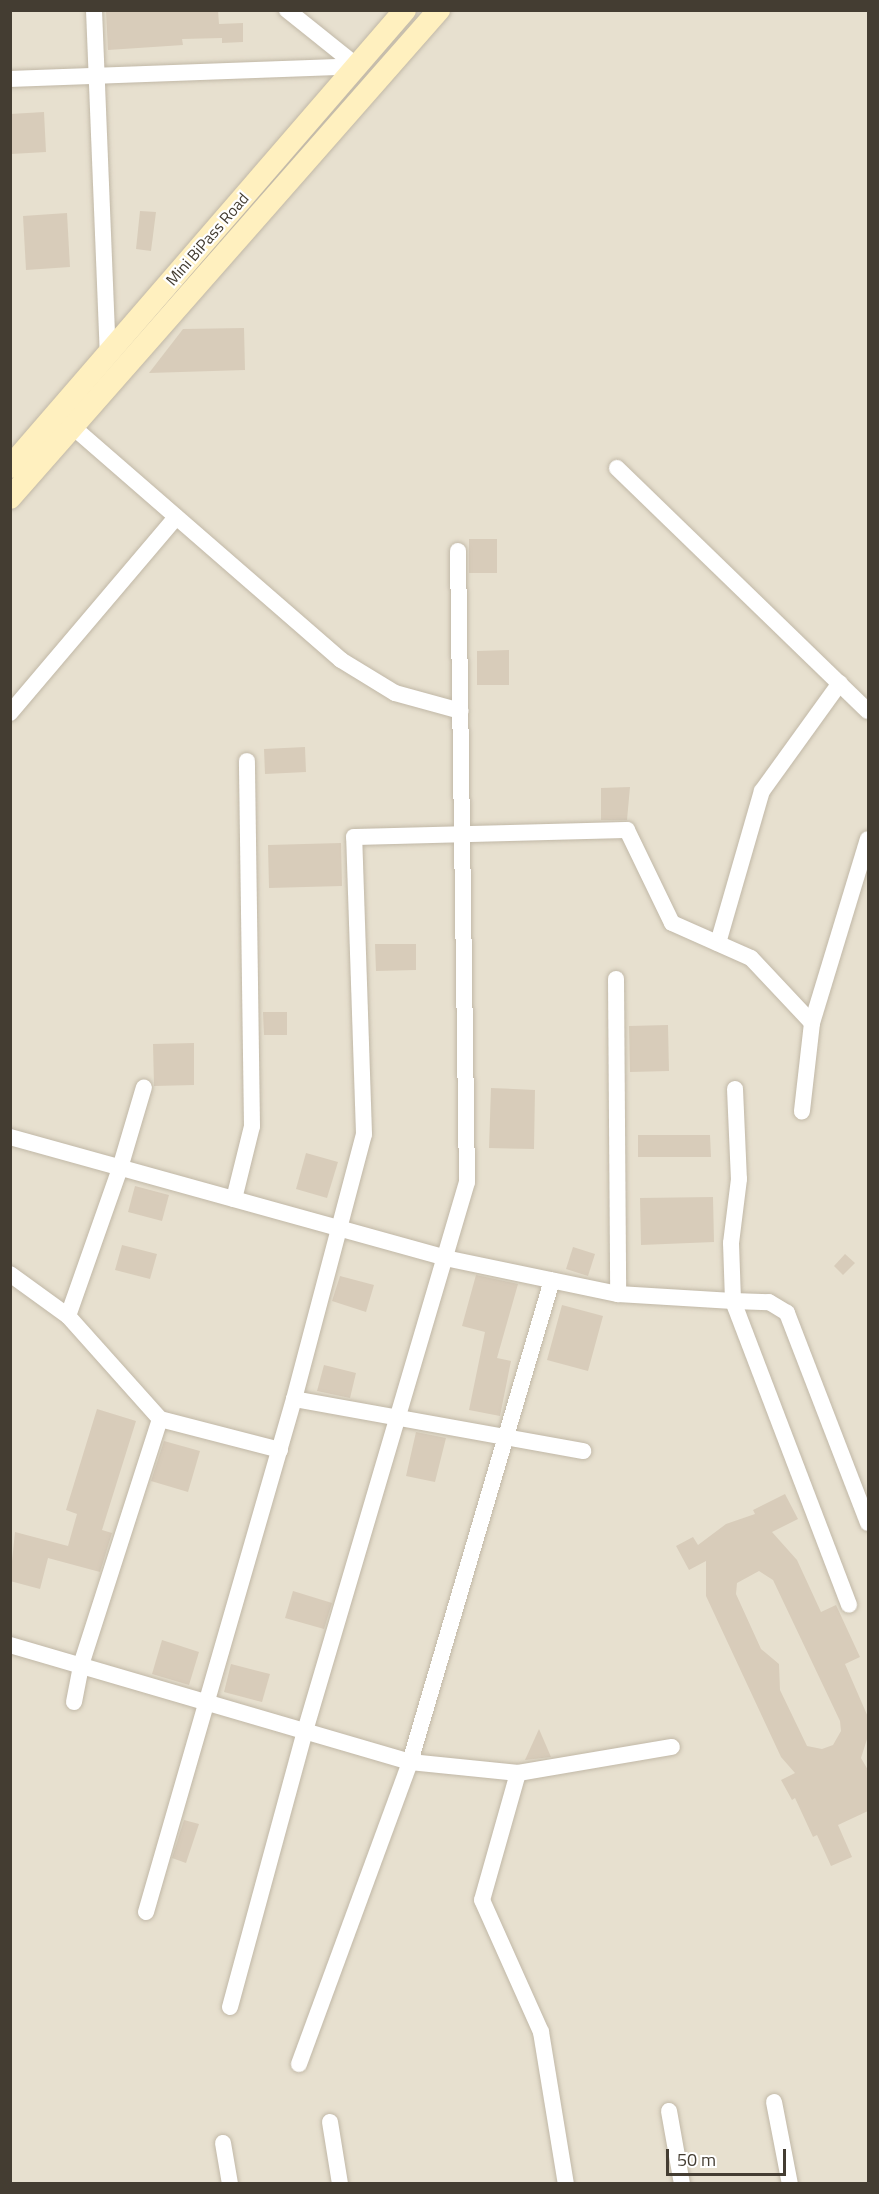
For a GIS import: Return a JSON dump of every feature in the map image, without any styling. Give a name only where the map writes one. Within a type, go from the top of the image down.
[{"type":"main road","name":"Mini BiPass Road","points":[[10,467],[405,10]]},
{"type":"main road","points":[[10,498],[439,10]]},
{"type":"street","points":[[93,10],[108,353]]},
{"type":"street","points":[[287,10],[376,83]]},
{"type":"street","points":[[10,79],[357,66]]},
{"type":"street","points":[[73,428],[341,660],[395,693],[461,711]]},
{"type":"street","points":[[617,468],[868,711]]},
{"type":"street","points":[[10,713],[176,517]]},
{"type":"street","points":[[230,2007],[305,1731],[467,1182],[465,837],[458,551]]},
{"type":"street","points":[[718,943],[762,791],[840,683]]},
{"type":"street","points":[[234,1199],[252,1126],[247,761]]},
{"type":"street","points":[[146,1912],[205,1701],[280,1449],[337,1228],[364,1134],[354,837],[465,837],[627,830],[672,923],[751,958],[812,1023]]},
{"type":"street","points":[[802,1111],[812,1023],[868,839]]},
{"type":"street","points":[[616,979],[618,1294]]},
{"type":"street","points":[[68,1316],[120,1168],[144,1087]]},
{"type":"street","points":[[735,1089],[739,1179],[731,1243],[733,1301],[849,1605]]},
{"type":"street","points":[[10,1137],[445,1258],[618,1294],[769,1302],[787,1313],[868,1523]]},
{"type":"street","points":[[10,1274],[68,1316],[160,1419],[280,1449]]},
{"type":"street","points":[[299,2064],[410,1762],[552,1280]]},
{"type":"street","points":[[294,1399],[583,1451]]},
{"type":"street","points":[[74,1702],[81,1665],[160,1419]]},
{"type":"street","points":[[10,1646],[410,1762],[518,1773],[672,1747]]},
{"type":"street","points":[[518,1773],[482,1900],[541,2032],[566,2184]]},
{"type":"street","points":[[774,2102],[790,2184]]},
{"type":"street","points":[[669,2111],[682,2184]]},
{"type":"street","points":[[330,2122],[340,2184]]},
{"type":"street","points":[[223,2142],[230,2184]]},
{"type":"shaded area","points":[[11,11],[868,11],[868,2183],[11,2183]]},
{"type":"building","points":[[106,10],[218,10],[219,24],[243,23],[243,42],[222,43],[222,38],[182,39],[183,45],[108,50]]},
{"type":"building","points":[[44,112],[46,152],[11,154],[10,114]]},
{"type":"building","points":[[140,211],[156,212],[151,251],[136,249]]},
{"type":"building","points":[[67,213],[70,267],[26,270],[23,216]]},
{"type":"building","points":[[244,328],[245,370],[149,373],[183,329]]},
{"type":"building","points":[[469,539],[497,539],[497,573],[469,573]]},
{"type":"building","points":[[509,650],[509,685],[477,685],[477,651]]},
{"type":"building","points":[[305,747],[306,772],[265,774],[264,749]]},
{"type":"building","points":[[630,787],[627,820],[601,820],[601,788]]},
{"type":"building","points":[[341,843],[342,886],[269,888],[268,845]]},
{"type":"building","points":[[375,944],[416,944],[416,970],[376,971]]},
{"type":"building","points":[[263,1012],[287,1012],[287,1035],[264,1035]]},
{"type":"building","points":[[668,1025],[669,1071],[630,1072],[629,1026]]},
{"type":"building","points":[[194,1043],[194,1085],[154,1086],[153,1044]]},
{"type":"building","points":[[491,1088],[535,1090],[534,1149],[489,1148]]},
{"type":"building","points":[[638,1135],[710,1135],[711,1157],[638,1157]]},
{"type":"building","points":[[306,1153],[338,1162],[327,1198],[296,1189]]},
{"type":"building","points":[[135,1186],[169,1195],[162,1221],[128,1212]]},
{"type":"building","points":[[713,1197],[714,1242],[641,1245],[640,1198]]},
{"type":"building","points":[[122,1245],[157,1254],[150,1279],[115,1270]]},
{"type":"building","points":[[573,1247],[595,1254],[588,1276],[566,1269]]},
{"type":"building","points":[[845,1254],[855,1263],[843,1275],[834,1266]]},
{"type":"building","points":[[476,1275],[518,1284],[497,1358],[511,1361],[500,1416],[469,1410],[485,1332],[462,1326]]},
{"type":"building","points":[[340,1276],[374,1285],[366,1312],[332,1301]]},
{"type":"building","points":[[562,1305],[603,1316],[588,1371],[547,1360]]},
{"type":"building","points":[[324,1365],[356,1373],[350,1398],[317,1391]]},
{"type":"building","points":[[97,1409],[136,1421],[102,1530],[112,1533],[100,1572],[48,1558],[40,1589],[10,1581],[15,1532],[68,1546],[77,1514],[66,1510]]},
{"type":"building","points":[[416,1432],[446,1438],[435,1482],[406,1476]]},
{"type":"building","points":[[164,1441],[200,1451],[188,1492],[151,1481]]},
{"type":"building","points":[[785,1494],[798,1519],[772,1532],[797,1560],[821,1612],[836,1605],[860,1657],[845,1664],[868,1717],[868,1736],[861,1758],[868,1770],[868,1811],[838,1825],[852,1857],[831,1866],[817,1835],[813,1837],[795,1798],[792,1800],[781,1780],[795,1773],[781,1757],[706,1596],[706,1561],[689,1570],[676,1546],[693,1537],[698,1545],[726,1524],[755,1514],[753,1510]],"holes":[[[759,1571],[773,1580],[840,1721],[841,1731],[833,1745],[822,1749],[807,1746],[780,1690],[779,1664],[761,1649],[736,1594],[737,1583]]]},
{"type":"building","points":[[293,1591],[332,1603],[324,1629],[285,1618]]},
{"type":"building","points":[[162,1640],[199,1652],[189,1685],[152,1674]]},
{"type":"building","points":[[231,1664],[270,1674],[262,1702],[224,1692]]},
{"type":"building","points":[[539,1729],[551,1757],[525,1760]]},
{"type":"building","points":[[184,1820],[199,1824],[186,1863],[172,1858]]}]
